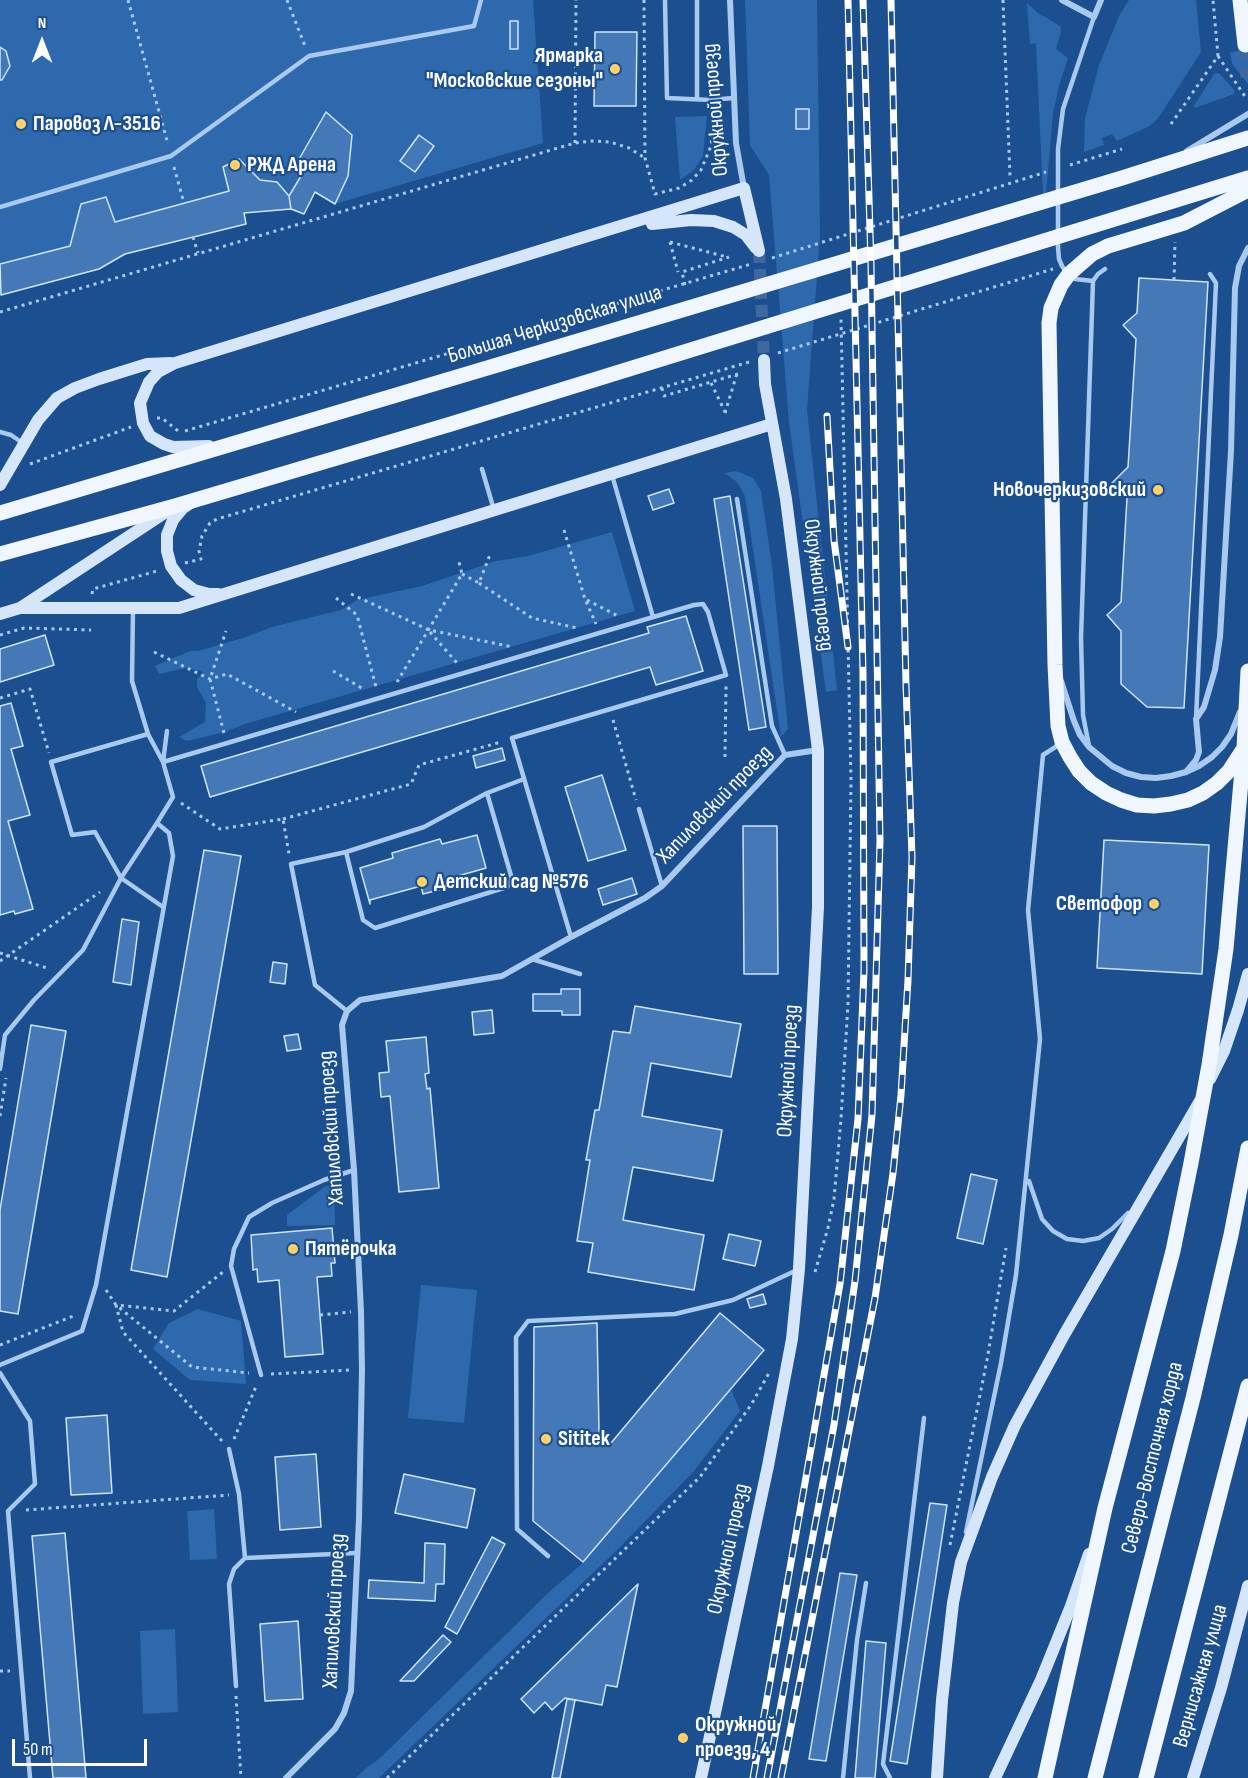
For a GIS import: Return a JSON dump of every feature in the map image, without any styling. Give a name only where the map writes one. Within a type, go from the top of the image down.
[{"type":"main road","points":[[1240,0],[1245,45]]},
{"type":"main road","name":"Большая Черкизовская улица","points":[[0,513],[1122,178],[1248,138]]},
{"type":"main road","points":[[0,554],[175,506],[451,424],[1248,178]]},
{"type":"main road","points":[[1248,190],[1184,223],[1108,246],[1092,254],[1069,274],[1055,296],[1048,322],[1055,665],[1058,726],[1062,742],[1079,771],[1091,783],[1121,800],[1137,805],[1154,806],[1188,800],[1217,783],[1239,757],[1248,735]]},
{"type":"main road","points":[[1045,1778],[1105,1508],[1173,1251],[1209,1065],[1226,949],[1234,870],[1248,672]]},
{"type":"main road","name":"Северо-Восточная хорда","points":[[1095,1778],[1196,1386],[1231,1235],[1248,1148]]},
{"type":"main road","points":[[1146,1778],[1248,1386]]},
{"type":"street","name":"Окружной проезд","points":[[730,0],[735,143],[761,256]]},
{"type":"street","points":[[1062,0],[1094,17],[1101,0]]},
{"type":"street","points":[[1167,164],[1248,114]]},
{"type":"street","points":[[237,443],[173,447],[150,436],[142,423],[140,403],[149,382],[158,372],[176,363],[744,189]]},
{"type":"street","points":[[591,236],[664,222],[714,221],[733,227],[746,235],[761,256]]},
{"type":"street","points":[[1186,772],[1196,760],[1199,752],[1196,720],[1204,706],[1215,670],[1220,637],[1231,451],[1235,288],[1239,266],[1248,248]]},
{"type":"street","name":"Окружной проезд","points":[[701,1778],[792,1339],[799,1269],[818,907],[818,750],[786,499],[765,384],[763,359]]},
{"type":"street","points":[[0,485],[38,420],[57,398],[75,388],[147,364],[176,363]]},
{"type":"street","points":[[20,608],[178,608],[772,424]]},
{"type":"street","points":[[197,499],[183,508],[173,520],[167,535],[167,551],[171,567],[181,580],[194,590],[209,594],[226,594]]},
{"type":"street","points":[[0,614],[20,608],[175,506]]},
{"type":"street","points":[[1055,665],[1074,721],[1089,747],[1112,766],[1126,773],[1156,778],[1186,772],[1212,758],[1231,734],[1238,720],[1248,672]]},
{"type":"street","name":"Хапиловский проезд","points":[[286,1778],[335,1729],[344,1713],[351,1691],[362,1370],[354,1170],[342,1025],[347,1011],[360,1000],[502,976],[645,898],[662,886],[785,755],[818,750]]},
{"type":"street","points":[[937,1778],[947,1649],[961,1562],[992,1477],[1015,1425],[1064,1335],[1200,1100],[1224,1051],[1248,974]]},
{"type":"street","points":[[995,1778],[1045,1670],[1071,1606],[1105,1508]]},
{"type":"street","name":"Вернисажная улица","points":[[1193,1778],[1221,1688],[1248,1586]]},
{"type":"lane","points":[[0,207],[171,156],[309,56],[474,26],[481,0]]},
{"type":"lane","points":[[665,0],[667,98],[733,98]]},
{"type":"lane","points":[[697,0],[697,98]]},
{"type":"lane","points":[[1094,17],[1063,109],[1058,149],[1059,259],[1067,273],[1075,279],[1094,281]]},
{"type":"lane","points":[[1089,747],[1083,715],[1081,638],[1094,281],[1105,269]]},
{"type":"lane","points":[[1196,720],[1216,283],[1210,274]]},
{"type":"lane","points":[[0,432],[11,435],[24,444]]},
{"type":"lane","points":[[482,469],[494,510]]},
{"type":"lane","points":[[612,473],[653,617]]},
{"type":"lane","points":[[737,499],[772,726],[785,755]]},
{"type":"lane","points":[[163,762],[703,604],[708,612],[726,675],[512,738],[571,937]]},
{"type":"lane","points":[[0,1040],[34,1000],[83,950],[121,878],[173,797],[163,762],[148,734],[132,681],[133,609]]},
{"type":"lane","points":[[163,762],[168,731]]},
{"type":"lane","points":[[148,734],[51,762],[72,836],[94,831],[121,878],[163,906]]},
{"type":"lane","points":[[961,1562],[1016,1275],[1040,1039],[1028,910],[1042,755],[1062,742]]},
{"type":"lane","points":[[347,1011],[315,985],[291,864],[346,852],[424,827],[487,793],[524,779]]},
{"type":"lane","points":[[346,852],[363,920],[375,928],[507,887],[512,879],[487,793]]},
{"type":"lane","points":[[639,809],[662,886]]},
{"type":"lane","points":[[0,1365],[82,1331],[96,1284],[173,856],[169,833],[157,823]]},
{"type":"lane","points":[[532,959],[580,974]]},
{"type":"lane","points":[[0,1069],[5,1035]]},
{"type":"lane","points":[[261,1375],[231,1266],[234,1249],[249,1217],[272,1203],[324,1180],[354,1170]]},
{"type":"lane","points":[[1027,1177],[1042,1220],[1053,1232],[1075,1241],[1091,1240],[1106,1234],[1123,1220],[1149,1188]]},
{"type":"lane","points":[[548,1556],[517,1529],[516,1337],[528,1321],[675,1314],[733,1300],[799,1269]]},
{"type":"lane","points":[[0,1373],[30,1421],[35,1484],[8,1511],[30,1778]]},
{"type":"lane","points":[[890,1778],[883,1764],[924,1418]]},
{"type":"lane","points":[[229,1449],[239,1494],[245,1558]]},
{"type":"lane","points":[[236,1686],[229,1584],[234,1569],[245,1558],[357,1553]]},
{"type":"lane","points":[[843,1778],[857,1640],[866,1583]]},
{"type":"path","points":[[128,0],[184,203]]},
{"type":"path","points":[[287,0],[309,56]]},
{"type":"path","points":[[575,143],[576,0]]},
{"type":"path","points":[[644,0],[645,158],[655,194]]},
{"type":"path","points":[[1003,0],[1010,176]]},
{"type":"path","points":[[1213,0],[1218,56],[1246,98]]},
{"type":"path","points":[[1171,124],[1218,56]]},
{"type":"path","points":[[0,312],[575,143],[610,142],[629,148],[645,158]]},
{"type":"path","points":[[1066,166],[1122,149]]},
{"type":"path","points":[[761,256],[1055,170]]},
{"type":"path","points":[[194,237],[198,253]]},
{"type":"path","points":[[680,272],[729,257],[669,242],[680,272],[685,285]]},
{"type":"path","points":[[1174,280],[1175,246]]},
{"type":"path","points":[[154,419],[162,418],[174,429],[182,432],[752,264]]},
{"type":"path","points":[[184,563],[201,559],[199,551],[202,536],[210,523],[217,519],[763,359],[1060,267]]},
{"type":"path","points":[[813,1280],[834,1199],[848,1004],[850,781],[841,317]]},
{"type":"path","points":[[662,388],[664,396],[738,372],[725,414],[710,382]]},
{"type":"path","points":[[20,468],[134,426]]},
{"type":"path","points":[[564,530],[585,599],[600,633]]},
{"type":"path","points":[[479,583],[491,552]]},
{"type":"path","points":[[388,695],[462,574],[459,562]]},
{"type":"path","points":[[92,595],[93,589],[160,570]]},
{"type":"path","points":[[462,574],[532,618],[600,633]]},
{"type":"path","points":[[351,594],[429,630],[537,651]]},
{"type":"path","points":[[336,598],[357,615],[379,698]]},
{"type":"path","points":[[585,599],[633,623]]},
{"type":"path","points":[[0,635],[24,628],[92,630]]},
{"type":"path","points":[[429,630],[466,672]]},
{"type":"path","points":[[226,631],[210,678],[227,743]]},
{"type":"path","points":[[154,652],[210,678],[227,674],[309,719]]},
{"type":"path","points":[[333,671],[379,698]]},
{"type":"path","points":[[726,675],[726,757]]},
{"type":"path","points":[[0,698],[30,689],[51,762]]},
{"type":"path","points":[[610,710],[639,809]]},
{"type":"path","points":[[173,797],[220,829],[283,819],[411,784],[419,765],[512,738]]},
{"type":"path","points":[[283,819],[291,864]]},
{"type":"path","points":[[0,961],[121,878]]},
{"type":"path","points":[[0,953],[45,968]]},
{"type":"path","points":[[949,1553],[1003,1273],[1006,1243]]},
{"type":"path","points":[[116,1305],[174,1311],[231,1266]]},
{"type":"path","points":[[96,1284],[105,1288],[116,1305],[192,1367],[261,1375],[362,1370]]},
{"type":"path","points":[[116,1305],[123,1332],[229,1449],[261,1375]]},
{"type":"path","points":[[320,1315],[361,1312]]},
{"type":"path","points":[[0,1345],[80,1313]]},
{"type":"path","points":[[387,1778],[700,1477],[751,1405],[770,1372]]},
{"type":"path","points":[[8,1511],[239,1494]]},
{"type":"path","points":[[236,1686],[241,1778]]},
{"type":"shaded area","name":"РЖД Арена","points":[[0,0],[533,0],[543,143],[335,204],[315,193],[304,214],[291,209],[245,213],[246,224],[125,254],[99,269],[0,295]]},
{"type":"shaded area","points":[[745,0],[817,0],[820,235],[807,410],[837,690],[826,692],[789,422],[769,175],[750,145]]},
{"type":"shaded area","points":[[1129,0],[1196,0],[1201,52],[1159,117],[1150,126],[1117,141],[1112,134],[1102,138],[1104,145],[1084,152],[1085,118],[1099,65],[1119,16]]},
{"type":"shaded area","points":[[1027,3],[1038,13],[1060,26],[1061,32],[1056,49],[1068,58],[1053,114],[1046,193],[1043,194],[1036,43],[1030,44]]},
{"type":"shaded area","points":[[1248,50],[1248,84],[1232,64],[1230,52]]},
{"type":"shaded area","points":[[1217,73],[1235,91],[1234,94],[1195,108],[1194,106],[1214,74]]},
{"type":"shaded area","points":[[707,116],[703,156],[694,170],[680,180],[675,117]]},
{"type":"shaded area","points":[[736,471],[753,478],[761,491],[772,566],[788,729],[781,737],[745,496],[737,482],[724,473]]},
{"type":"shaded area","points":[[612,532],[635,611],[245,724],[225,732],[187,741],[179,737],[205,722],[206,703],[197,687],[197,679],[203,673],[186,668],[159,674],[155,666],[190,651],[198,651],[272,627],[341,610],[357,600],[422,586],[496,561],[528,556]]},
{"type":"shaded area","points":[[334,1184],[335,1225],[287,1226],[287,1215],[324,1187]]},
{"type":"shaded area","points":[[421,1285],[477,1290],[464,1423],[408,1418]]},
{"type":"shaded area","points":[[198,1309],[241,1321],[246,1384],[190,1380],[153,1349],[169,1323]]},
{"type":"shaded area","points":[[731,1389],[740,1411],[694,1471],[619,1548],[379,1778],[356,1778],[379,1759],[549,1592],[584,1562]]},
{"type":"shaded area","points":[[214,1509],[217,1559],[190,1560],[187,1511]]},
{"type":"shaded area","points":[[175,1629],[178,1712],[143,1714],[140,1631]]},
{"type":"building","points":[[510,21],[518,21],[518,49],[510,49]]},
{"type":"building","name":"Ярмарка \"Московские сезоны\"","points":[[595,32],[637,32],[636,106],[594,106]]},
{"type":"building","points":[[0,47],[6,51],[10,66],[2,80],[0,80]]},
{"type":"building","points":[[796,109],[809,109],[809,129],[796,129]]},
{"type":"building","points":[[326,112],[352,135],[348,176],[335,204],[315,192],[304,214],[291,209],[289,196],[301,176],[294,168]]},
{"type":"building","points":[[419,135],[434,146],[415,172],[400,161]]},
{"type":"building","points":[[239,159],[260,180],[277,182],[289,196],[291,209],[244,213],[246,224],[125,254],[99,269],[1,295],[0,264],[70,246],[81,204],[106,197],[115,222],[229,191],[223,167]]},
{"type":"building","name":"Новочеркизовский","points":[[1139,278],[1208,282],[1184,708],[1147,707],[1121,684],[1121,631],[1107,615],[1121,602],[1127,498],[1112,483],[1128,467],[1136,339],[1123,325],[1137,313]]},
{"type":"building","points":[[669,489],[674,503],[653,510],[648,496]]},
{"type":"building","points":[[730,496],[766,727],[749,730],[714,499]]},
{"type":"building","points":[[686,616],[703,671],[656,685],[650,667],[210,797],[201,766],[649,633],[647,627]]},
{"type":"building","points":[[45,635],[54,665],[0,682],[0,649]]},
{"type":"building","points":[[11,703],[23,746],[11,749],[30,815],[8,821],[33,909],[0,915],[0,706]]},
{"type":"building","points":[[502,748],[505,760],[476,768],[473,756]]},
{"type":"building","points":[[602,775],[626,850],[588,861],[565,787]]},
{"type":"building","points":[[743,826],[777,826],[778,974],[744,974]]},
{"type":"building","points":[[477,835],[486,868],[437,882],[439,890],[423,894],[421,886],[370,900],[370,904],[360,868],[393,858],[392,853],[440,839],[442,844]]},
{"type":"building","points":[[1104,840],[1209,845],[1202,974],[1097,968]]},
{"type":"building","points":[[204,850],[241,856],[167,1277],[131,1270]]},
{"type":"building","points":[[632,878],[637,894],[603,905],[598,889]]},
{"type":"building","points":[[122,919],[139,922],[131,985],[113,982]]},
{"type":"building","points":[[273,962],[287,964],[285,984],[270,982]]},
{"type":"building","points":[[561,989],[580,989],[580,1015],[562,1015],[562,1011],[533,1011],[533,994],[561,994]]},
{"type":"building","points":[[635,1006],[741,1024],[731,1077],[651,1063],[642,1116],[722,1130],[713,1181],[633,1167],[623,1220],[704,1235],[694,1290],[588,1272],[593,1243],[577,1241],[590,1160],[586,1160],[595,1110],[599,1110],[613,1031],[630,1033]]},
{"type":"building","points":[[492,1010],[494,1033],[474,1035],[472,1012]]},
{"type":"building","points":[[31,1025],[66,1031],[18,1314],[0,1311],[0,1210]]},
{"type":"building","points":[[298,1034],[301,1049],[287,1051],[284,1036]]},
{"type":"building","points":[[426,1037],[429,1073],[425,1074],[427,1089],[430,1088],[439,1188],[399,1192],[390,1096],[381,1097],[379,1073],[389,1072],[386,1041]]},
{"type":"building","points":[[971,1174],[997,1180],[983,1244],[957,1238]]},
{"type":"building","points":[[332,1228],[335,1263],[331,1263],[332,1276],[317,1277],[323,1354],[285,1357],[279,1280],[258,1282],[257,1269],[253,1270],[251,1235]]},
{"type":"building","points":[[729,1234],[761,1241],[755,1266],[723,1259]]},
{"type":"building","points":[[763,1294],[766,1304],[750,1308],[747,1299]]},
{"type":"building","points":[[720,1313],[764,1350],[583,1562],[533,1521],[534,1327],[597,1323],[599,1431],[611,1443]]},
{"type":"building","points":[[107,1415],[112,1493],[71,1495],[66,1418]]},
{"type":"building","points":[[316,1454],[321,1527],[280,1530],[275,1457]]},
{"type":"building","points":[[404,1474],[475,1489],[467,1528],[395,1513]]},
{"type":"building","points":[[930,1503],[947,1505],[907,1764],[890,1761]]},
{"type":"building","points":[[65,1533],[86,1778],[53,1778],[32,1536]]},
{"type":"building","points":[[492,1537],[505,1544],[457,1634],[445,1627]]},
{"type":"building","points":[[425,1543],[445,1544],[444,1584],[436,1584],[435,1601],[368,1598],[369,1580],[424,1583]]},
{"type":"building","points":[[840,1573],[857,1575],[826,1761],[809,1759]]},
{"type":"building","points":[[638,1584],[617,1687],[606,1685],[602,1705],[565,1698],[552,1710],[545,1702],[534,1713],[521,1699]]},
{"type":"building","points":[[298,1621],[303,1699],[265,1701],[260,1624]]},
{"type":"building","points":[[443,1635],[451,1642],[414,1681],[400,1681]]},
{"type":"building","points":[[866,1641],[886,1643],[875,1778],[855,1778]]},
{"type":"building","points":[[567,1699],[575,1700],[560,1778],[552,1778]]},
{"type":"tunnel","points":[[1245,45],[1248,77]]},
{"type":"tunnel","points":[[759,251],[764,360]]},
{"type":"railway","points":[[753,1778],[840,1284],[858,1119],[864,970],[863,673],[848,0]]},
{"type":"railway","points":[[767,1778],[834,1425],[855,1281],[872,1115],[880,841],[871,264],[863,0]]},
{"type":"railway","points":[[781,1778],[875,1298],[893,1173],[901,1095],[912,857],[891,0]]},
{"type":"railway","points":[[827,416],[834,540],[848,647]]},
{"type":"place","name":"Ярмарка \"Московские сезоны\"","points":[[615,69]]},
{"type":"place","name":"Паровоз Л-3516","points":[[21,124]]},
{"type":"place","name":"РЖД Арена","points":[[235,165]]},
{"type":"place","name":"Новочеркизовский","points":[[1158,490]]},
{"type":"place","name":"Детский сад №576","points":[[422,882]]},
{"type":"place","name":"Светофор","points":[[1154,904]]},
{"type":"place","name":"Пятёрочка","points":[[293,1249]]},
{"type":"place","name":"Sititek","points":[[546,1439]]},
{"type":"place","name":"Окружной проезд, 4","points":[[683,1738]]}]
